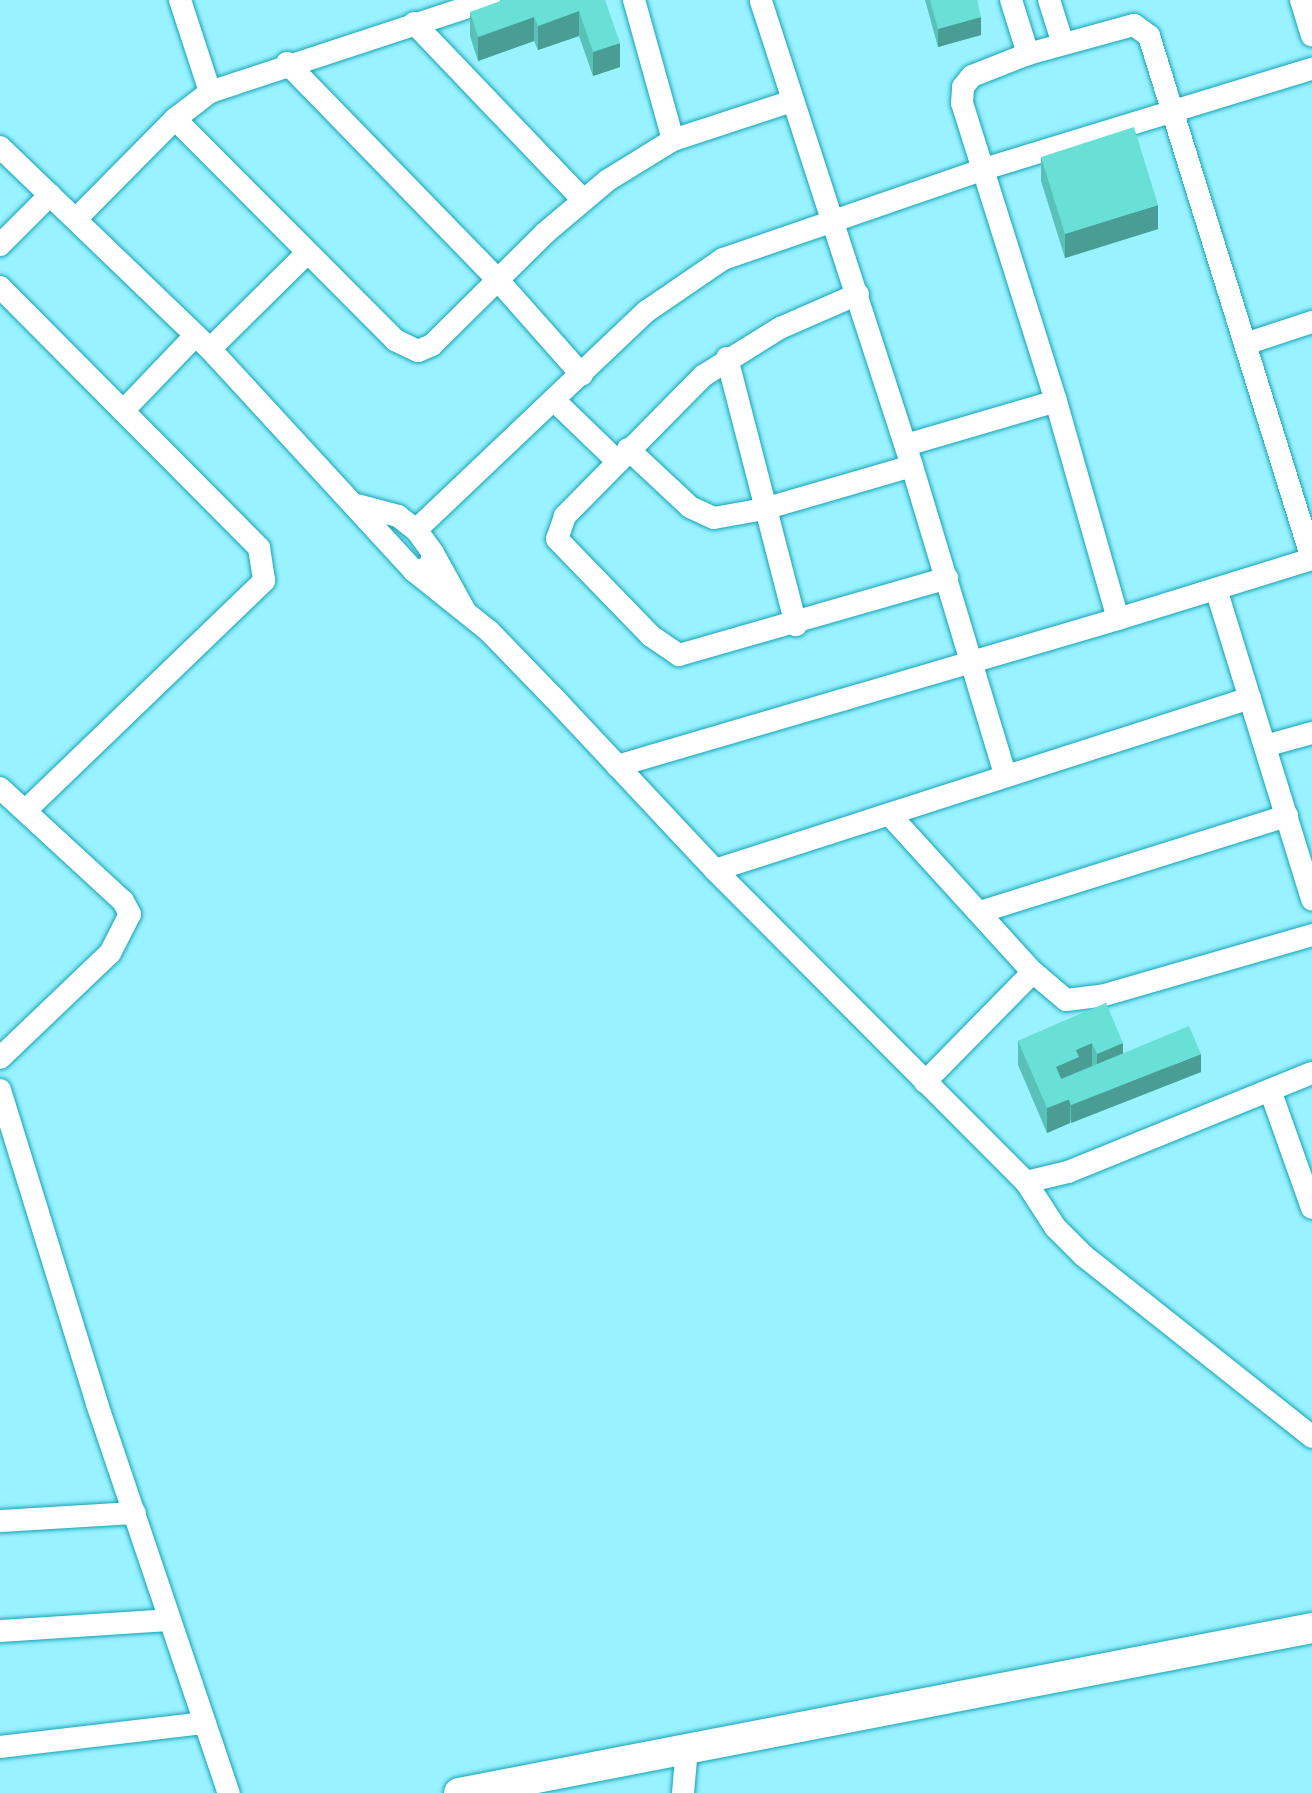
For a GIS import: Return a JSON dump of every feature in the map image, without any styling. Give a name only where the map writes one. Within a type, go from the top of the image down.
[{"type":"street","points":[[180,0],[210,92]]},
{"type":"street","points":[[76,219],[175,119],[210,92],[287,63],[414,23],[436,8],[489,0]]},
{"type":"street","points":[[634,0],[673,140]]},
{"type":"street","points":[[761,0],[974,660],[1005,775]]},
{"type":"street","points":[[1011,0],[1028,54]]},
{"type":"street","points":[[1049,0],[1063,44]]},
{"type":"street","points":[[1301,0],[1312,35]]},
{"type":"street","points":[[414,23],[583,200]]},
{"type":"street","points":[[617,766],[1118,619],[1312,559],[1144,27],[1134,25],[1028,54],[972,76],[963,87],[962,103],[1056,401],[1118,619]]},
{"type":"street","points":[[287,63],[497,279],[582,375]]},
{"type":"street","points":[[416,530],[506,441],[556,402],[647,311],[700,272],[748,248],[984,169],[1312,69]]},
{"type":"street","points":[[175,119],[395,340],[415,351],[432,345],[497,279],[583,200],[673,140],[792,101]]},
{"type":"street","points":[[0,147],[203,342],[357,505],[414,571],[465,611],[715,870],[1026,1182],[1055,1227],[1084,1256],[1312,1437]]},
{"type":"street","points":[[0,245],[50,195]]},
{"type":"street","points":[[123,411],[307,253]]},
{"type":"street","points":[[0,287],[259,548],[264,581],[26,810]]},
{"type":"street","points":[[858,294],[727,358],[623,455],[565,516],[557,539],[658,642],[683,655],[796,625],[947,578]]},
{"type":"street","points":[[1245,344],[1312,322]]},
{"type":"street","points":[[727,358],[796,625]]},
{"type":"street","points":[[556,402],[701,515],[724,518],[764,509],[1056,401]]},
{"type":"street","points":[[357,505],[398,516],[416,530],[433,553],[465,611]]},
{"type":"street","points":[[380,535],[384,522],[398,516]]},
{"type":"street","points":[[414,571],[430,568],[433,553]]},
{"type":"street","points":[[1216,589],[1312,900]]},
{"type":"street","points":[[715,870],[1250,698]]},
{"type":"street","points":[[1265,746],[1312,733]]},
{"type":"street","points":[[0,788],[130,914],[110,953],[0,1058]]},
{"type":"street","points":[[889,814],[1059,997],[1077,1002],[1312,935]]},
{"type":"street","points":[[980,912],[1287,816]]},
{"type":"street","points":[[925,1082],[1033,972]]},
{"type":"street","points":[[1026,1182],[1068,1172],[1312,1073]]},
{"type":"street","points":[[1270,1090],[1312,1208]]},
{"type":"street","points":[[1,1096],[169,1620],[229,1793]]},
{"type":"street","points":[[0,1521],[135,1513]]},
{"type":"street","points":[[0,1631],[169,1620]]},
{"type":"street","points":[[459,1793],[1312,1628]]},
{"type":"street","points":[[0,1747],[205,1723]]},
{"type":"street","points":[[683,1793],[687,1748]]},
{"type":"building","points":[[503,0],[605,0],[620,43],[593,52],[579,11],[538,26],[534,17],[478,37],[470,12]]},
{"type":"building","points":[[930,0],[977,0],[981,17],[938,29]]},
{"type":"building","points":[[1134,127],[1158,205],[1065,234],[1041,157]]},
{"type":"building","points":[[1106,1003],[1123,1043],[1097,1054],[1092,1043],[1076,1050],[1079,1057],[1056,1067],[1070,1099],[1047,1108],[1018,1041]]},
{"type":"building","points":[[1189,1026],[1201,1054],[1071,1105],[1061,1079]]}]
